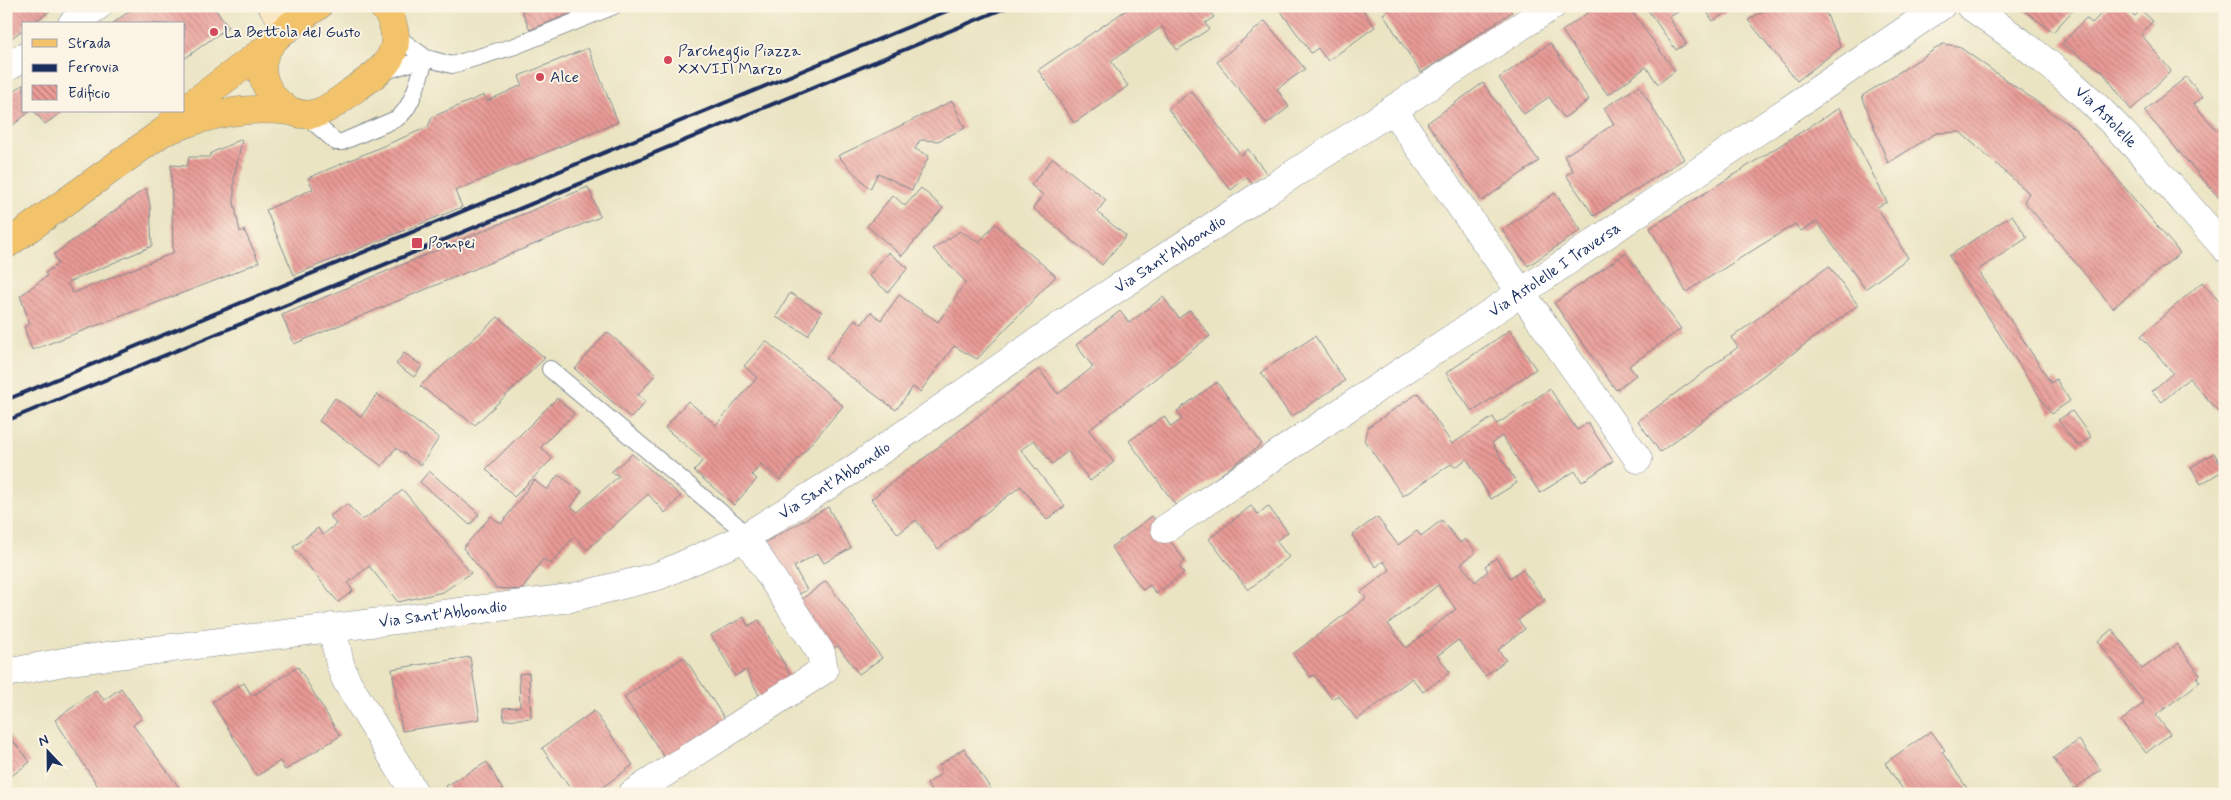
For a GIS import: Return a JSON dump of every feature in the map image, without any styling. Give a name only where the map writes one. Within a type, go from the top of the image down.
[{"type":"main road","points":[[185,110],[268,48],[294,13],[318,6]]},
{"type":"main road","points":[[164,131],[194,120],[242,109],[265,108],[297,113],[319,112],[332,106],[377,74],[387,63],[394,50],[393,18]]},
{"type":"main road","points":[[268,48],[263,62],[263,77],[268,91],[277,103],[297,113]]},
{"type":"main road","points":[[6,244],[164,131],[182,112]]},
{"type":"street","points":[[75,22],[98,6]]},
{"type":"street","points":[[272,6],[294,13]]},
{"type":"street","name":"Via Sant'Abbondio","points":[[6,673],[69,661],[570,598],[658,576],[745,537],[854,469],[1076,315],[1552,6]]},
{"type":"street","name":"Via Astolelle I Traversa","points":[[1165,529],[1522,292],[1941,6]]},
{"type":"street","name":"Via Astolelle","points":[[1970,6],[2013,35],[2071,83],[2117,129],[2225,248]]},
{"type":"street","points":[[6,68],[22,57]]},
{"type":"street","points":[[1393,110],[1638,459]]},
{"type":"street","points":[[632,794],[824,670],[821,653],[745,537]]},
{"type":"street","points":[[332,628],[340,664],[346,680],[415,794]]},
{"type":"lane","points":[[377,74],[426,58],[452,65],[515,46],[614,6]]},
{"type":"lane","points":[[393,18],[426,58]]},
{"type":"lane","points":[[297,113],[336,142],[342,142],[396,119],[402,115],[410,103],[426,58]]},
{"type":"lane","points":[[550,370],[735,524],[745,537]]},
{"type":"building","points":[[6,6],[47,6],[50,11],[34,22],[22,22],[22,30],[6,42]]},
{"type":"building","points":[[136,6],[213,6],[228,27],[185,58],[185,22],[115,22]]},
{"type":"building","points":[[520,6],[589,6],[530,30]]},
{"type":"building","points":[[1132,6],[1206,6],[1214,17],[1205,23],[1209,29],[1177,50],[1162,27],[1111,61],[1128,86],[1074,123],[1038,70]]},
{"type":"building","points":[[1277,6],[1360,6],[1375,27],[1328,61],[1318,48],[1311,53]]},
{"type":"building","points":[[1395,6],[1508,6],[1512,12],[1421,73],[1383,14]]},
{"type":"building","points":[[1597,6],[1628,6],[1675,71],[1658,84],[1646,67],[1608,95],[1562,31]]},
{"type":"building","points":[[1645,6],[1690,6],[1669,17],[1686,44],[1676,50]]},
{"type":"building","points":[[1703,6],[1736,6],[1713,21]]},
{"type":"building","points":[[1772,6],[1823,6],[1841,47],[1797,81],[1748,20]]},
{"type":"building","points":[[2018,6],[2077,6],[2053,32]]},
{"type":"building","points":[[2109,6],[2122,6],[2135,16],[2141,10],[2153,21],[2141,34],[2171,71],[2131,110],[2102,71],[2062,44],[2086,18],[2092,23]]},
{"type":"building","points":[[1265,21],[1305,69],[1277,89],[1289,107],[1267,124],[1217,62]]},
{"type":"building","points":[[1550,43],[1589,100],[1564,118],[1549,97],[1524,114],[1499,78]]},
{"type":"building","points":[[1943,44],[1958,46],[2075,129],[2180,253],[2113,308],[2024,201],[2029,193],[1960,132],[1936,133],[1888,163],[1862,96]]},
{"type":"building","points":[[588,48],[618,122],[455,191],[462,207],[294,275],[266,210],[313,189],[308,178],[428,127],[432,117],[484,95],[487,101],[522,85],[519,76]]},
{"type":"building","points":[[2186,77],[2203,97],[2194,104],[2217,131],[2225,125],[2225,205],[2144,111]]},
{"type":"building","points":[[1483,83],[1539,161],[1482,201],[1427,123]]},
{"type":"building","points":[[22,85],[22,112],[29,112],[6,131],[6,96]]},
{"type":"building","points":[[1639,86],[1684,159],[1594,216],[1566,175],[1573,171],[1564,156],[1614,124],[1604,108]]},
{"type":"building","points":[[1191,91],[1241,155],[1248,149],[1267,174],[1252,184],[1247,177],[1231,190],[1168,109]]},
{"type":"building","points":[[952,101],[965,128],[938,141],[920,140],[915,149],[929,156],[912,190],[878,173],[870,189],[838,156]]},
{"type":"building","points":[[1839,108],[1887,202],[1877,207],[1908,258],[1865,289],[1817,222],[1801,231],[1795,224],[1686,292],[1650,228]]},
{"type":"building","points":[[35,112],[62,112],[45,124]]},
{"type":"building","points":[[242,139],[234,178],[234,202],[240,232],[244,230],[259,262],[222,278],[32,350],[24,327],[30,324],[20,296],[47,276],[45,273],[58,264],[54,254],[146,188],[150,205],[152,246],[67,283],[73,293],[173,253],[171,165],[187,166],[189,157],[209,157],[211,153]]},
{"type":"building","points":[[1053,158],[1106,200],[1097,212],[1126,236],[1102,265],[1033,208],[1043,195],[1031,185]]},
{"type":"building","points":[[6,165],[11,172],[6,176]]},
{"type":"building","points":[[588,187],[600,217],[294,344],[282,315]]},
{"type":"building","points":[[921,188],[943,208],[902,256],[867,226],[893,195],[905,206]]},
{"type":"building","points":[[1555,193],[1581,230],[1528,266],[1502,230]]},
{"type":"building","points":[[2012,215],[2027,238],[1978,270],[2051,383],[2056,379],[2070,401],[2051,414],[1949,256]]},
{"type":"building","points":[[995,224],[1056,276],[977,359],[954,346],[920,392],[913,387],[896,410],[826,359],[855,319],[862,324],[871,312],[881,320],[899,295],[938,322],[966,282],[933,249],[960,231],[979,242]]},
{"type":"building","points":[[888,252],[908,268],[888,292],[869,276]]},
{"type":"building","points":[[1626,253],[1681,329],[1629,366],[1636,375],[1616,390],[1554,303]]},
{"type":"building","points":[[1829,266],[1858,305],[1660,452],[1638,421],[1738,347],[1731,338]]},
{"type":"building","points":[[2202,282],[2225,308],[2225,419],[2189,378],[2162,402],[2152,391],[2173,373],[2141,336]]},
{"type":"building","points":[[790,293],[822,312],[808,335],[776,317]]},
{"type":"building","points":[[1163,297],[1179,318],[1190,310],[1210,336],[1089,430],[1114,462],[1090,481],[1068,451],[1052,464],[1034,440],[1021,450],[1065,506],[1047,520],[1021,486],[938,549],[916,520],[898,534],[871,499],[1039,369],[1058,394],[1093,367],[1076,345],[1120,311],[1129,323]]},
{"type":"building","points":[[498,317],[545,358],[475,425],[420,386]]},
{"type":"building","points":[[1510,330],[1536,369],[1472,412],[1446,373]]},
{"type":"building","points":[[607,332],[656,374],[638,395],[646,401],[631,418],[575,369]]},
{"type":"building","points":[[1315,336],[1345,381],[1291,417],[1261,372]]},
{"type":"building","points":[[766,341],[843,406],[780,480],[761,464],[752,475],[757,479],[734,505],[694,471],[703,460],[665,428],[688,401],[716,425],[757,378],[744,366]]},
{"type":"building","points":[[404,353],[422,366],[414,377],[396,364]]},
{"type":"building","points":[[1217,382],[1262,444],[1177,507],[1129,441],[1164,416],[1171,427],[1182,419],[1177,411]]},
{"type":"building","points":[[1550,389],[1577,430],[1588,423],[1613,461],[1582,482],[1575,471],[1540,493],[1502,436],[1492,443],[1517,483],[1491,499],[1467,459],[1455,467],[1451,464],[1403,496],[1364,440],[1368,427],[1418,393],[1452,444],[1493,417],[1497,424]]},
{"type":"building","points":[[377,394],[439,438],[421,465],[396,448],[382,466],[319,421],[335,398],[361,417]]},
{"type":"building","points":[[557,398],[574,414],[541,447],[552,459],[514,497],[486,469]]},
{"type":"building","points":[[2072,411],[2091,437],[2078,446],[2058,420]]},
{"type":"building","points":[[2214,453],[2224,470],[2201,484],[2191,467]]},
{"type":"building","points":[[632,454],[681,496],[665,513],[648,494],[587,550],[574,537],[551,564],[543,559],[522,590],[496,588],[463,548],[491,516],[501,524],[534,480],[547,490],[558,475],[582,491],[571,507],[578,512],[619,476],[611,472]]},
{"type":"building","points":[[429,471],[479,514],[470,525],[420,482]]},
{"type":"building","points":[[403,490],[471,573],[443,592],[398,602],[369,566],[348,583],[353,591],[338,602],[293,547],[318,528],[323,535],[336,524],[330,516],[347,504],[363,520]]},
{"type":"building","points":[[1251,506],[1258,514],[1268,506],[1288,532],[1276,541],[1289,557],[1248,590],[1209,539]]},
{"type":"building","points":[[828,507],[851,548],[824,563],[818,553],[794,567],[807,590],[792,598],[762,544]]},
{"type":"building","points":[[1152,516],[1185,561],[1179,566],[1184,573],[1156,594],[1150,585],[1143,590],[1111,547]]},
{"type":"building","points":[[1377,517],[1398,545],[1417,531],[1421,536],[1442,520],[1460,543],[1465,539],[1476,552],[1461,564],[1475,582],[1488,571],[1485,566],[1496,558],[1510,578],[1522,569],[1545,600],[1518,620],[1525,629],[1498,650],[1506,660],[1485,676],[1458,640],[1437,656],[1450,672],[1423,692],[1412,678],[1357,720],[1338,695],[1332,699],[1314,675],[1310,677],[1293,654],[1366,598],[1361,592],[1390,570],[1383,561],[1376,567],[1352,535]],"holes":[[[1438,585],[1456,609],[1406,648],[1388,624]]]},
{"type":"building","points":[[826,581],[882,658],[859,674],[838,646],[833,649],[798,602]]},
{"type":"building","points":[[744,617],[748,626],[759,620],[793,679],[760,697],[746,670],[735,676],[711,635]]},
{"type":"building","points":[[2112,629],[2142,669],[2177,644],[2200,675],[2197,678],[2200,682],[2156,715],[2170,734],[2146,753],[2121,721],[2144,703],[2098,641]]},
{"type":"building","points":[[470,657],[480,719],[402,731],[392,669]]},
{"type":"building","points":[[684,657],[727,722],[667,761],[624,697]]},
{"type":"building","points":[[298,667],[340,736],[285,770],[280,761],[257,776],[212,702],[244,683],[252,696]]},
{"type":"building","points":[[529,673],[531,718],[504,720],[503,708],[520,707],[519,674]]},
{"type":"building","points":[[121,688],[142,718],[133,725],[184,794],[103,794],[55,720],[96,690],[104,700]]},
{"type":"building","points":[[594,711],[633,765],[593,794],[574,794],[542,748]]},
{"type":"building","points":[[1931,731],[1945,750],[1942,752],[1971,794],[1906,794],[1885,763]]},
{"type":"building","points":[[6,732],[30,762],[6,780]]},
{"type":"building","points":[[2079,740],[2101,770],[2074,789],[2053,758]]},
{"type":"building","points":[[964,748],[994,794],[933,794],[927,784],[942,773],[938,766]]},
{"type":"building","points":[[487,762],[505,794],[451,794],[446,786]]},
{"type":"building","points":[[354,788],[358,794],[344,794]]},
{"type":"railway","points":[[6,400],[959,6]]},
{"type":"railway","points":[[6,421],[1010,6]]},
{"type":"place","name":"La Bettola del Gusto","points":[[214,32]]},
{"type":"place","name":"Parcheggio Piazza XXVIII Marzo","points":[[668,60]]},
{"type":"place","name":"Alce","points":[[540,77]]},
{"type":"place","name":"Pompei","points":[[417,243]]}]
